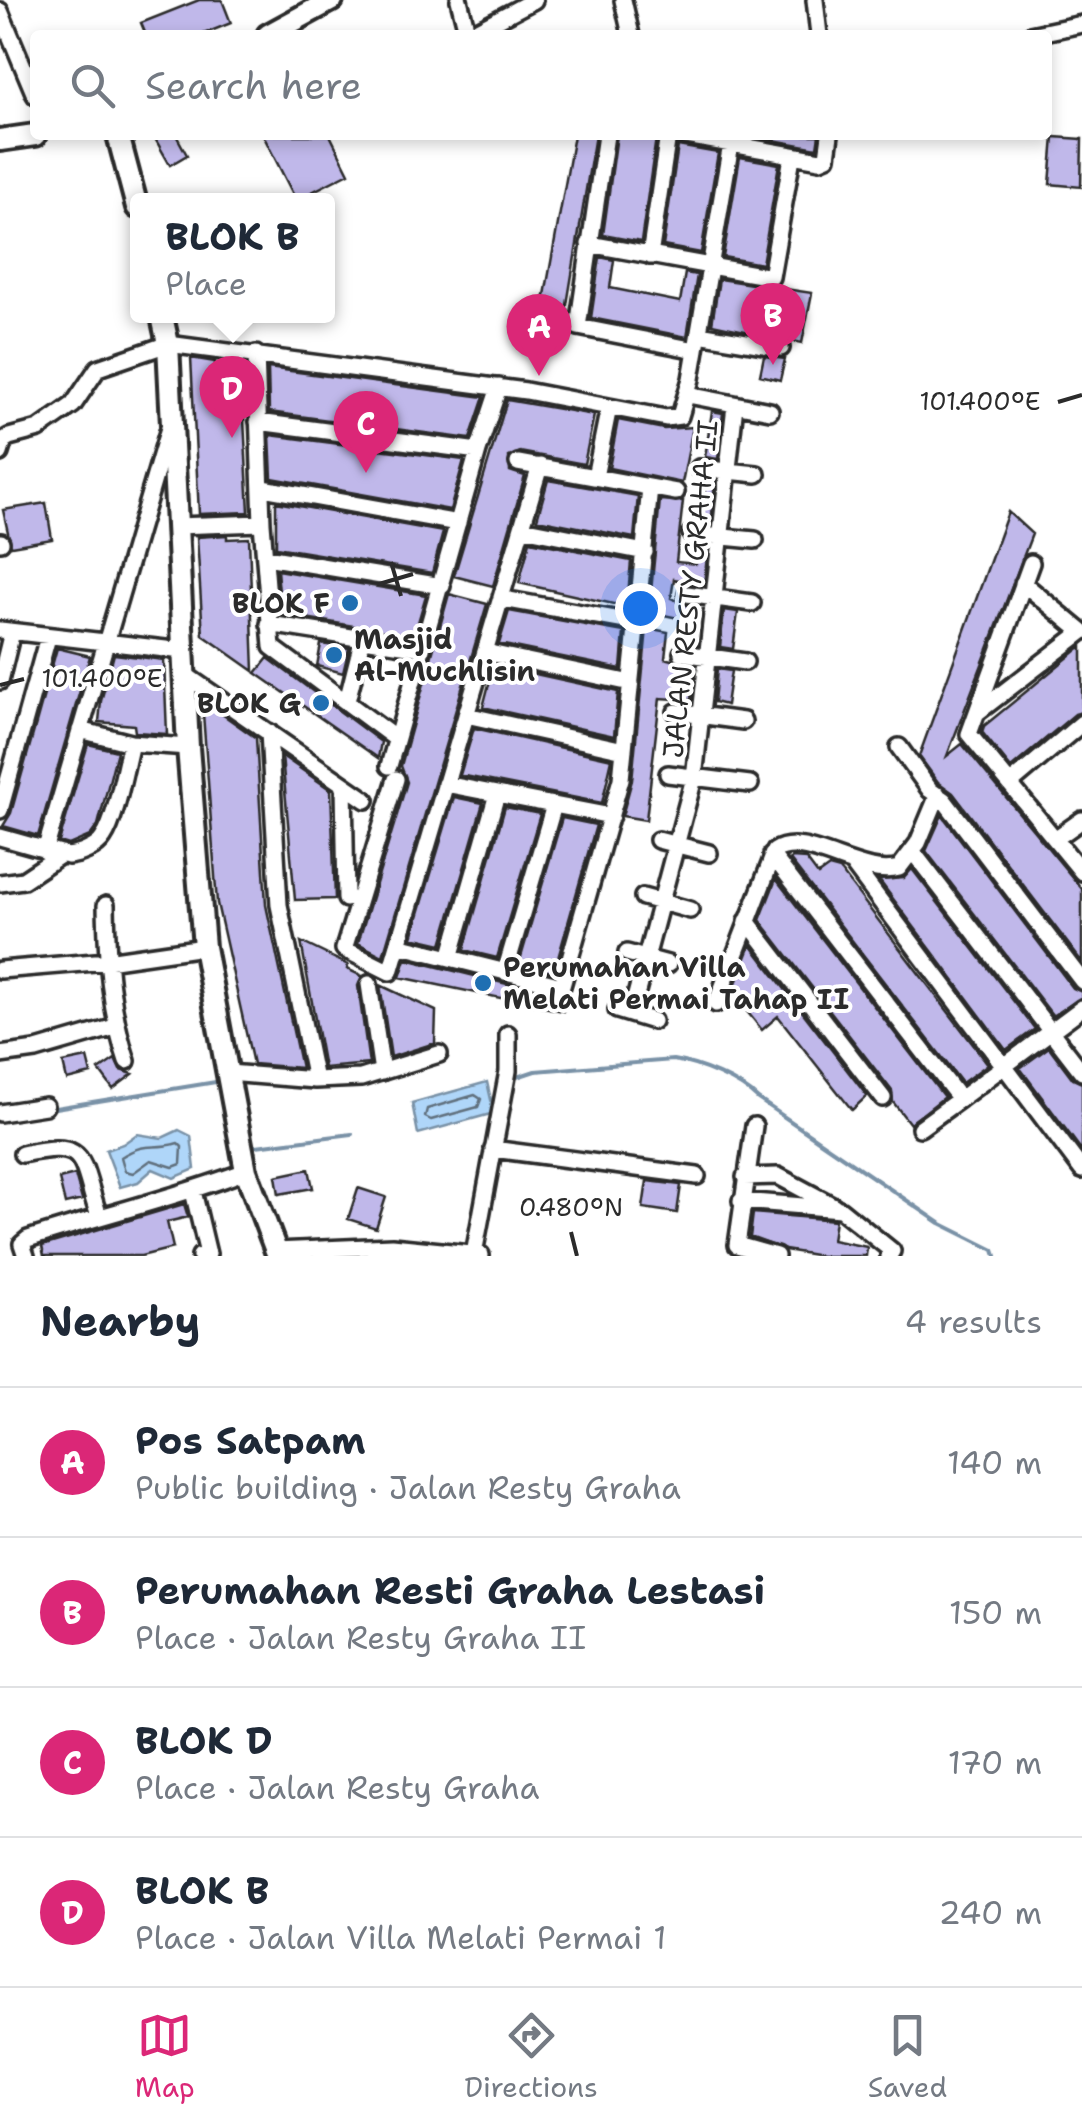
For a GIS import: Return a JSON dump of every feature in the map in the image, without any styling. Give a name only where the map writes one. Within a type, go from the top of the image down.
[{"type":"main road","points":[[277,30],[332,0]]},
{"type":"main road","points":[[0,140],[30,135]]},
{"type":"main road","points":[[119,140],[133,193]]},
{"type":"main road","points":[[164,323],[168,344],[188,747],[204,947],[246,1171],[277,1254]]},
{"type":"street","points":[[459,0],[467,30]]},
{"type":"street","points":[[477,30],[534,0]]},
{"type":"street","points":[[624,0],[625,30]]},
{"type":"street","points":[[815,0],[818,30]]},
{"type":"street","points":[[0,11],[30,82]]},
{"type":"street","points":[[1052,30],[1082,24]]},
{"type":"street","points":[[605,140],[578,327],[782,348]]},
{"type":"street","points":[[650,256],[667,140]]},
{"type":"street","points":[[709,140],[792,157],[826,159],[829,140]]},
{"type":"street","points":[[0,453],[4,440],[39,429],[74,405],[98,368],[168,344],[500,388],[666,418],[682,414],[732,144]]},
{"type":"street","points":[[589,244],[770,277],[792,157]]},
{"type":"street","points":[[256,354],[262,523],[272,647],[396,739]]},
{"type":"street","points":[[689,387],[735,406],[770,412]]},
{"type":"street","points":[[500,388],[421,648],[344,949],[390,972],[540,466]]},
{"type":"street","name":"JALAN RESTY GRAHA II","points":[[652,1021],[624,1012],[646,958],[660,902],[666,842],[694,778],[735,406]]},
{"type":"street","points":[[595,477],[609,407]]},
{"type":"street","points":[[258,422],[478,451]]},
{"type":"street","points":[[44,851],[170,424]]},
{"type":"street","points":[[518,463],[676,492]]},
{"type":"street","points":[[699,468],[757,474]]},
{"type":"street","points":[[262,488],[458,523]]},
{"type":"street","points":[[398,945],[562,986],[622,780],[650,488]]},
{"type":"street","points":[[176,526],[262,523]]},
{"type":"street","points":[[522,528],[645,552]]},
{"type":"street","points":[[691,534],[754,540]]},
{"type":"street","points":[[266,557],[442,586]]},
{"type":"street","points":[[1031,562],[969,732],[971,740],[1082,872]]},
{"type":"street","points":[[978,713],[1082,632],[1023,584]]},
{"type":"street","points":[[687,594],[752,603]]},
{"type":"street","points":[[503,599],[637,623]]},
{"type":"street","points":[[269,624],[421,648]]},
{"type":"street","points":[[0,682],[6,631],[183,651]]},
{"type":"street","points":[[0,810],[48,637]]},
{"type":"street","points":[[346,701],[363,638]]},
{"type":"street","points":[[484,652],[631,684]]},
{"type":"street","points":[[682,653],[745,662]]},
{"type":"street","points":[[184,674],[366,800]]},
{"type":"street","points":[[676,712],[743,721]]},
{"type":"street","points":[[466,715],[624,750]]},
{"type":"street","points":[[1011,783],[1082,723]]},
{"type":"street","points":[[80,730],[131,743],[188,747]]},
{"type":"street","points":[[269,732],[279,905],[315,1080]]},
{"type":"street","points":[[0,838],[44,851],[78,855],[101,842],[131,743]]},
{"type":"street","points":[[899,747],[1082,981]]},
{"type":"street","points":[[668,774],[750,784]]},
{"type":"street","points":[[445,784],[611,816]]},
{"type":"street","points":[[344,785],[346,899]]},
{"type":"street","points":[[450,958],[498,794]]},
{"type":"street","points":[[716,1004],[772,855],[783,846],[798,847],[854,866],[891,870],[902,866],[913,852],[938,795]]},
{"type":"street","points":[[504,972],[554,805]]},
{"type":"street","points":[[1056,839],[1082,820]]},
{"type":"street","points":[[666,842],[709,853]]},
{"type":"street","points":[[913,852],[1082,1072]]},
{"type":"street","points":[[0,883],[24,880],[62,854]]},
{"type":"street","points":[[772,855],[960,1099]]},
{"type":"street","points":[[854,866],[1082,1170]]},
{"type":"street","points":[[643,898],[690,910]]},
{"type":"street","points":[[106,906],[107,961],[115,1026],[127,1061]]},
{"type":"street","points":[[748,921],[883,1098]]},
{"type":"street","points":[[0,970],[107,961],[204,947]]},
{"type":"street","points":[[627,953],[668,964]]},
{"type":"street","points":[[368,984],[382,1072]]},
{"type":"street","points":[[920,1128],[1082,1008]]},
{"type":"street","points":[[0,1055],[36,1050],[115,1026]]},
{"type":"street","points":[[277,1254],[392,1246],[478,1255],[508,1071],[508,1034]]},
{"type":"street","points":[[228,1073],[315,1080],[361,1078],[439,1054]]},
{"type":"street","points":[[0,1113],[45,1106]]},
{"type":"street","points":[[754,1126],[736,1245],[776,1256]]},
{"type":"street","points":[[22,1154],[56,1146],[78,1156],[98,1216]]},
{"type":"street","points":[[494,1148],[696,1176]]},
{"type":"street","points":[[26,1256],[22,1244],[28,1238],[193,1191],[246,1171]]},
{"type":"street","points":[[745,1177],[778,1176],[840,1209],[894,1254]]},
{"type":"street","points":[[193,1191],[208,1254],[200,1256]]},
{"type":"street","points":[[741,1202],[840,1209]]},
{"type":"water","points":[[487,1082],[494,1113],[418,1134],[412,1103]]},
{"type":"water","points":[[179,1130],[191,1136],[195,1169],[174,1178],[153,1169],[138,1182],[120,1187],[106,1150],[137,1134],[162,1138]]},
{"type":"building","points":[[199,0],[222,0],[231,23],[214,30],[144,30],[141,23]]},
{"type":"building","points":[[1054,137],[1082,139],[1081,187],[1050,184]]},
{"type":"building","points":[[156,140],[179,140],[187,155],[170,165]]},
{"type":"building","points":[[266,140],[332,140],[349,173],[310,193],[292,193]]},
{"type":"building","points":[[573,140],[594,140],[565,317],[542,312]]},
{"type":"building","points":[[616,140],[656,140],[641,242],[603,235]]},
{"type":"building","points":[[773,140],[818,140],[817,148]]},
{"type":"building","points":[[678,146],[718,153],[701,253],[663,246]]},
{"type":"building","points":[[740,157],[779,164],[762,264],[723,257]]},
{"type":"building","points":[[600,257],[614,260],[610,288],[680,302],[685,273],[697,275],[687,337],[591,318]]},
{"type":"building","points":[[719,279],[812,293],[802,343],[712,324]]},
{"type":"building","points":[[764,356],[785,359],[780,380],[760,375]]},
{"type":"building","points":[[191,358],[241,365],[249,512],[199,514]]},
{"type":"building","points":[[268,368],[484,397],[470,439],[269,412]]},
{"type":"building","points":[[507,400],[594,415],[584,464],[520,452],[509,457],[510,471],[525,476],[493,586],[454,576]]},
{"type":"building","points":[[712,411],[723,413],[718,459],[705,457]]},
{"type":"building","points":[[618,420],[664,429],[693,427],[682,483],[609,468]]},
{"type":"building","points":[[270,435],[464,460],[450,510],[272,478]]},
{"type":"building","points":[[548,480],[638,496],[634,538],[537,519]]},
{"type":"building","points":[[706,480],[715,481],[711,525],[702,521]]},
{"type":"building","points":[[660,500],[683,501],[676,562],[696,564],[699,546],[708,547],[704,585],[674,579],[671,598],[689,606],[688,620],[649,612]]},
{"type":"building","points":[[276,502],[443,532],[432,573],[276,547]]},
{"type":"building","points":[[46,503],[52,539],[11,546],[3,510]]},
{"type":"building","points":[[1008,512],[1032,534],[947,756],[962,744],[1082,889],[1082,962],[953,793],[938,782],[919,756]]},
{"type":"building","points":[[227,535],[227,539],[249,538],[254,671],[203,635],[197,537]]},
{"type":"building","points":[[530,541],[631,561],[627,607],[519,583]]},
{"type":"building","name":"BLOK F","points":[[277,570],[426,595],[414,636],[281,614]]},
{"type":"building","points":[[449,594],[487,604],[383,956],[358,943],[407,782],[401,766]]},
{"type":"building","points":[[724,610],[738,612],[733,649],[720,647]]},
{"type":"building","points":[[509,611],[624,632],[621,669],[499,644]]},
{"type":"building","points":[[647,628],[668,632],[665,658],[695,666],[691,700],[660,698],[646,820],[622,816],[632,780]]},
{"type":"building","name":"Masjid Al-Muchlisin","points":[[321,644],[349,648],[343,673],[317,666]]},
{"type":"building","points":[[1082,646],[1082,712],[1011,768],[982,732],[984,726]]},
{"type":"building","points":[[57,648],[90,656],[38,836],[3,826],[11,813]]},
{"type":"building","points":[[114,654],[164,660],[167,734],[135,732],[134,725],[99,722]]},
{"type":"building","name":"BLOK G","points":[[268,658],[381,742],[378,758],[256,673]]},
{"type":"building","points":[[494,665],[618,692],[614,736],[483,707]]},
{"type":"building","points":[[717,669],[731,671],[726,705],[714,702]]},
{"type":"building","points":[[202,700],[256,738],[266,905],[301,1068],[253,1064],[217,903]]},
{"type":"building","points":[[474,728],[612,759],[602,803],[460,775]]},
{"type":"building","points":[[88,744],[117,751],[98,825],[90,836],[69,845],[59,842]]},
{"type":"building","points":[[282,756],[331,790],[335,899],[295,900]]},
{"type":"building","points":[[454,797],[483,803],[442,944],[412,937]]},
{"type":"building","points":[[505,807],[540,814],[497,958],[464,950]]},
{"type":"building","points":[[942,815],[1073,988],[1082,992],[1082,997],[1053,1016],[926,851]]},
{"type":"building","points":[[562,818],[596,825],[554,972],[519,964]]},
{"type":"building","points":[[792,858],[806,859],[818,875],[829,867],[840,870],[988,1064],[962,1083]]},
{"type":"building","points":[[912,869],[1035,1029],[1006,1050],[879,880],[904,878]]},
{"type":"building","points":[[776,879],[944,1097],[910,1124],[893,1102],[892,1091],[760,920]]},
{"type":"building","points":[[301,942],[362,976],[358,986],[369,1064],[324,1068]]},
{"type":"building","points":[[751,945],[867,1096],[852,1110],[778,1016],[762,1030],[732,993]]},
{"type":"building","name":"Perumahan Villa Melati Permai Tahap II","points":[[406,959],[567,996],[563,1011],[400,977]]},
{"type":"building","points":[[380,985],[436,1011],[435,1043],[391,1057]]},
{"type":"building","points":[[1049,1047],[1073,1079],[1082,1083],[1082,1151],[1020,1068]]},
{"type":"building","points":[[87,1058],[91,1074],[67,1080],[63,1063]]},
{"type":"building","points":[[115,1059],[120,1070],[133,1074],[113,1089],[99,1070]]},
{"type":"building","points":[[309,1169],[313,1188],[279,1194],[276,1176]]},
{"type":"building","points":[[75,1175],[82,1200],[65,1204],[59,1179]]},
{"type":"building","points":[[647,1181],[681,1185],[677,1213],[643,1208]]},
{"type":"building","points":[[358,1188],[386,1197],[376,1228],[348,1219]]},
{"type":"building","points":[[184,1204],[188,1217],[167,1222],[173,1248],[141,1256],[44,1256],[42,1246]]},
{"type":"building","points":[[753,1213],[835,1220],[832,1240],[867,1247],[866,1256],[821,1256],[785,1250],[750,1237]]},
{"type":"waterway","points":[[511,1079],[535,1071],[673,1060],[706,1069],[740,1085],[940,1223],[994,1250],[996,1256]]},
{"type":"waterway","points":[[49,1109],[222,1081]]},
{"type":"waterway","points":[[256,1146],[352,1134]]},
{"type":"place","name":"Perumahan Resti Graha Lestasi","points":[[773,365]]},
{"type":"place","name":"Pos Satpam","points":[[539,376]]},
{"type":"place","name":"BLOK B","points":[[232,438]]},
{"type":"place","name":"BLOK D","points":[[366,473]]},
{"type":"place","name":"BLOK F","points":[[350,603]]},
{"type":"place","name":"Masjid Al-Muchlisin","points":[[334,655]]},
{"type":"place","name":"BLOK G","points":[[321,703]]},
{"type":"place","name":"Perumahan Villa Melati Permai Tahap II","points":[[483,983]]}]
